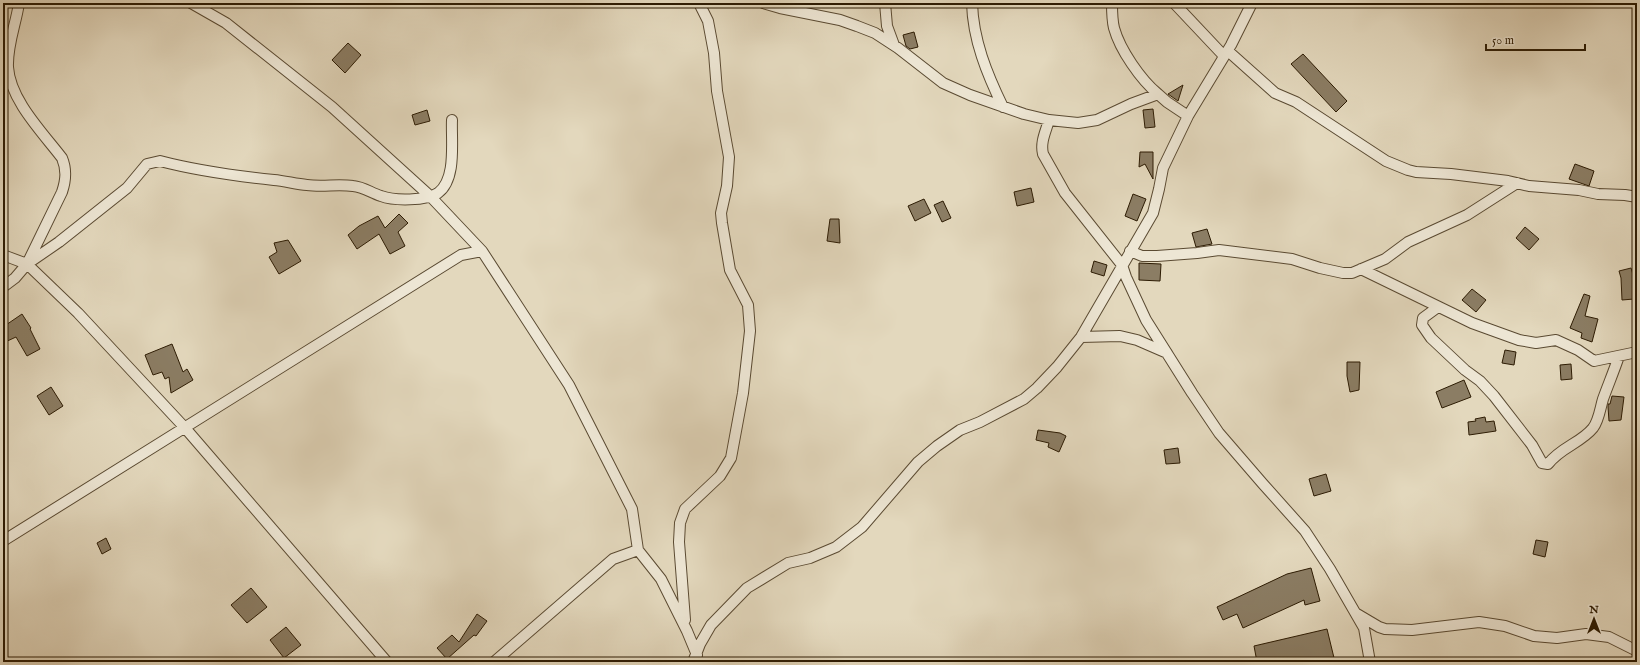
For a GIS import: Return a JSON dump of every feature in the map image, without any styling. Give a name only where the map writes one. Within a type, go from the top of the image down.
[{"type":"street","points":[[19,3],[10,47],[8,66],[11,83],[24,108],[62,158],[66,166],[65,183],[27,264]]},
{"type":"street","points":[[192,3],[226,23],[332,107],[430,196],[482,251],[569,384],[632,509],[638,550],[661,579],[687,631]]},
{"type":"street","points":[[695,659],[687,631],[682,602],[683,582],[679,542],[680,523],[685,510],[720,476],[731,458],[744,393],[750,330],[748,306],[730,270],[722,223],[722,206],[727,186],[729,157],[716,91],[714,53],[708,21],[699,3]]},
{"type":"street","points":[[763,3],[780,8],[840,20],[875,33],[894,45],[943,83],[1003,107],[1049,120],[1078,123],[1097,120],[1131,104],[1158,94]]},
{"type":"street","points":[[885,3],[887,26],[894,45]]},
{"type":"street","points":[[972,3],[980,52],[990,80],[1003,107]]},
{"type":"street","points":[[1112,3],[1114,24],[1119,41],[1147,85],[1167,102],[1188,116]]},
{"type":"street","points":[[1174,3],[1226,54],[1275,93],[1296,102],[1317,114],[1386,161],[1416,172],[1451,174],[1536,187],[1579,190],[1598,194],[1637,197]]},
{"type":"street","points":[[695,659],[711,625],[746,588],[788,563],[810,558],[836,548],[862,527],[918,462],[960,430],[980,422],[1024,399],[1057,367],[1081,337],[1153,213],[1163,168],[1188,116],[1226,54],[1252,3]]},
{"type":"street","points":[[3,287],[15,278],[27,264],[59,242],[127,188],[147,164],[160,161],[199,170],[308,185],[363,187],[382,197],[394,199],[423,198],[438,192],[444,185],[450,171],[452,120]]},
{"type":"street","points":[[1049,120],[1042,146],[1043,154],[1065,193],[1122,265],[1146,320],[1192,393],[1220,433],[1263,484],[1305,530],[1330,569],[1364,628],[1370,662]]},
{"type":"street","points":[[1130,252],[1142,256],[1157,256],[1197,254],[1219,250],[1292,259],[1320,268],[1343,273],[1352,273],[1385,258],[1408,242],[1467,215],[1517,183]]},
{"type":"street","points":[[3,541],[461,255],[482,251]]},
{"type":"street","points":[[3,255],[27,264],[78,313],[185,428],[388,662]]},
{"type":"street","points":[[1361,269],[1472,323],[1519,340],[1536,343],[1556,340],[1578,350],[1594,361],[1637,352]]},
{"type":"street","points":[[1438,307],[1423,318],[1423,328],[1431,338],[1465,370],[1480,381],[1494,396],[1532,445],[1542,463],[1545,464],[1548,464],[1552,458],[1563,449],[1584,437],[1594,427],[1619,356]]},
{"type":"street","points":[[1081,337],[1120,336],[1137,340],[1167,353]]},
{"type":"street","points":[[494,662],[613,559],[638,550]]},
{"type":"street","points":[[1356,613],[1385,629],[1412,630],[1463,623],[1494,623],[1534,636],[1556,638],[1586,634],[1609,637],[1637,651]]},
{"type":"building","points":[[914,32],[918,47],[910,49],[906,46],[903,35]]},
{"type":"building","points":[[348,43],[361,55],[345,73],[332,60]]},
{"type":"building","points":[[1303,54],[1347,101],[1336,112],[1291,64]]},
{"type":"building","points":[[1183,85],[1178,101],[1168,94]]},
{"type":"building","points":[[1153,109],[1155,127],[1145,128],[1143,110]]},
{"type":"building","points":[[427,110],[430,121],[415,125],[412,115]]},
{"type":"building","points":[[1140,152],[1153,152],[1153,179],[1145,164],[1139,167]]},
{"type":"building","points":[[1575,164],[1594,171],[1589,186],[1569,179]]},
{"type":"building","points":[[1031,188],[1034,202],[1017,206],[1014,192]]},
{"type":"building","points":[[1133,194],[1146,199],[1137,221],[1125,216]]},
{"type":"building","points":[[924,199],[931,213],[915,221],[908,206]]},
{"type":"building","points":[[943,201],[951,218],[942,222],[934,205]]},
{"type":"building","points":[[399,214],[408,223],[398,232],[405,246],[390,254],[379,234],[357,249],[348,235],[359,226],[378,216],[385,228]]},
{"type":"building","points":[[830,219],[839,219],[840,243],[827,241]]},
{"type":"building","points":[[1525,227],[1539,239],[1529,250],[1516,238]]},
{"type":"building","points":[[1207,229],[1212,244],[1196,247],[1192,233]]},
{"type":"building","points":[[288,240],[301,261],[279,274],[269,257],[277,252],[274,243]]},
{"type":"building","points":[[1094,261],[1107,265],[1104,276],[1091,272]]},
{"type":"building","points":[[1139,263],[1161,264],[1160,281],[1139,280]]},
{"type":"building","points":[[1631,268],[1634,278],[1634,299],[1622,300],[1621,278],[1619,271]]},
{"type":"building","points":[[1472,289],[1486,300],[1476,312],[1462,300]]},
{"type":"building","points":[[1584,294],[1590,296],[1585,316],[1598,319],[1592,342],[1581,338],[1582,333],[1570,328]]},
{"type":"building","points":[[22,314],[31,328],[30,329],[40,349],[27,356],[16,337],[3,343],[3,327]]},
{"type":"building","points":[[172,344],[183,372],[187,369],[193,380],[171,393],[169,377],[165,379],[162,372],[153,375],[145,355]]},
{"type":"building","points":[[1505,350],[1516,352],[1514,365],[1502,363]]},
{"type":"building","points":[[1347,362],[1360,362],[1359,390],[1350,392],[1347,376]]},
{"type":"building","points":[[1571,364],[1572,379],[1561,380],[1560,365]]},
{"type":"building","points":[[1464,380],[1471,397],[1442,408],[1436,392]]},
{"type":"building","points":[[51,387],[63,406],[49,415],[37,396]]},
{"type":"building","points":[[1612,396],[1624,397],[1621,420],[1609,421],[1608,404],[1610,404]]},
{"type":"building","points":[[1485,417],[1486,422],[1494,421],[1496,431],[1469,435],[1468,422],[1476,421],[1475,419]]},
{"type":"building","points":[[1038,430],[1060,433],[1066,436],[1059,452],[1048,447],[1049,443],[1036,440]]},
{"type":"building","points":[[1178,448],[1180,463],[1166,464],[1164,450]]},
{"type":"building","points":[[1326,474],[1331,491],[1314,496],[1309,479]]},
{"type":"building","points":[[106,538],[111,549],[102,554],[97,543]]},
{"type":"building","points":[[1536,540],[1548,542],[1545,557],[1533,554]]},
{"type":"building","points":[[1311,568],[1320,601],[1305,605],[1304,600],[1243,628],[1237,614],[1223,620],[1217,607],[1287,574]]},
{"type":"building","points":[[251,588],[267,607],[247,623],[231,605]]},
{"type":"building","points":[[477,614],[487,621],[476,636],[474,635],[447,659],[437,648],[452,635],[459,642]]},
{"type":"building","points":[[286,627],[301,645],[284,658],[270,640]]},
{"type":"building","points":[[1327,629],[1335,662],[1257,662],[1254,646]]}]
